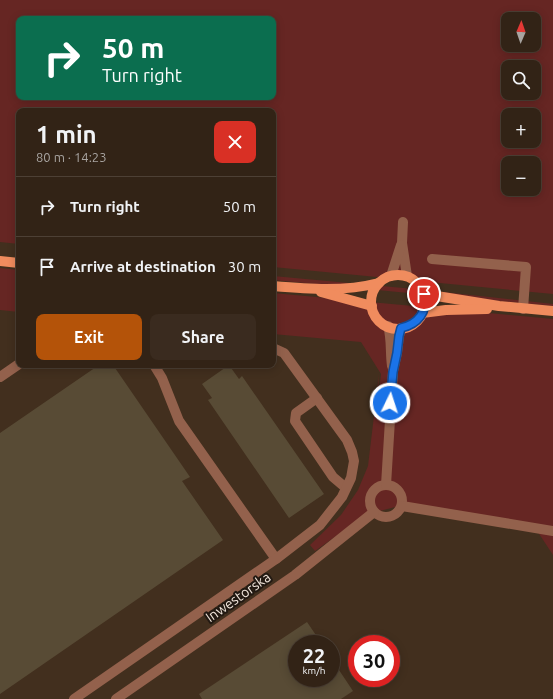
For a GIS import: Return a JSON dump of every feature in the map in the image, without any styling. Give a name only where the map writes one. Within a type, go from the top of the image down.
[{"type":"main road","points":[[0,261],[16,263]]},
{"type":"main road","points":[[391,276],[407,276],[418,283],[424,294],[425,304],[422,314],[414,324],[401,328],[388,326],[378,318],[372,306],[373,294],[379,283],[384,279],[391,276]]},
{"type":"main road","points":[[276,286],[314,290],[349,288],[379,283]]},
{"type":"main road","points":[[314,290],[372,306]]},
{"type":"main road","points":[[424,294],[499,306],[553,312]]},
{"type":"main road","points":[[422,314],[446,310],[484,310],[499,306]]},
{"type":"street","points":[[403,222],[402,243],[407,276]]},
{"type":"street","points":[[391,276],[402,243]]},
{"type":"street","points":[[432,259],[526,267],[523,309]]},
{"type":"street","points":[[388,326],[391,335],[390,352],[393,372]]},
{"type":"street","points":[[386,485],[393,372],[401,328]]},
{"type":"street","points":[[74,699],[276,559],[320,525],[342,497],[351,478],[354,461],[347,440],[284,353],[276,349]]},
{"type":"street","points":[[0,378],[16,366]]},
{"type":"street","points":[[156,368],[162,378],[179,421],[276,559]]},
{"type":"street","points":[[316,398],[296,412],[296,421],[333,477],[346,488]]},
{"type":"street","points":[[386,485],[394,486],[399,491],[402,498],[402,506],[396,514],[382,517],[374,512],[370,504],[371,494],[377,487],[386,485]]},
{"type":"street","points":[[402,506],[553,531]]},
{"type":"street","name":"Inwestorska","points":[[116,699],[294,575],[374,512]]},
{"type":"shaded area","points":[[0,0],[553,0],[553,294],[276,267],[276,108],[16,108],[16,244],[0,242]]},
{"type":"shaded area","points":[[0,268],[16,270],[16,312],[0,310]]},
{"type":"shaded area","points":[[276,276],[425,290],[419,294],[276,280]]},
{"type":"shaded area","points":[[434,291],[553,304],[553,306],[440,296]]},
{"type":"shaded area","points":[[276,293],[553,319],[553,555],[532,523],[399,506],[376,512],[353,524],[315,551],[310,545],[341,515],[358,490],[368,466],[379,374],[377,409],[381,374],[361,342],[276,334]]},
{"type":"building","points":[[95,368],[115,368],[190,477],[182,481],[223,540],[0,694],[0,433]]},
{"type":"building","points":[[225,368],[231,368],[239,379],[242,376],[324,494],[289,518],[208,400],[212,398],[202,384]]},
{"type":"building","points":[[307,622],[316,635],[288,635],[288,687],[340,687],[340,672],[348,684],[348,687],[350,687],[353,691],[341,699],[202,699],[199,694]]},
{"type":"route","points":[[390,403],[393,372],[401,328],[408,327],[419,319],[424,309],[424,294]]}]
